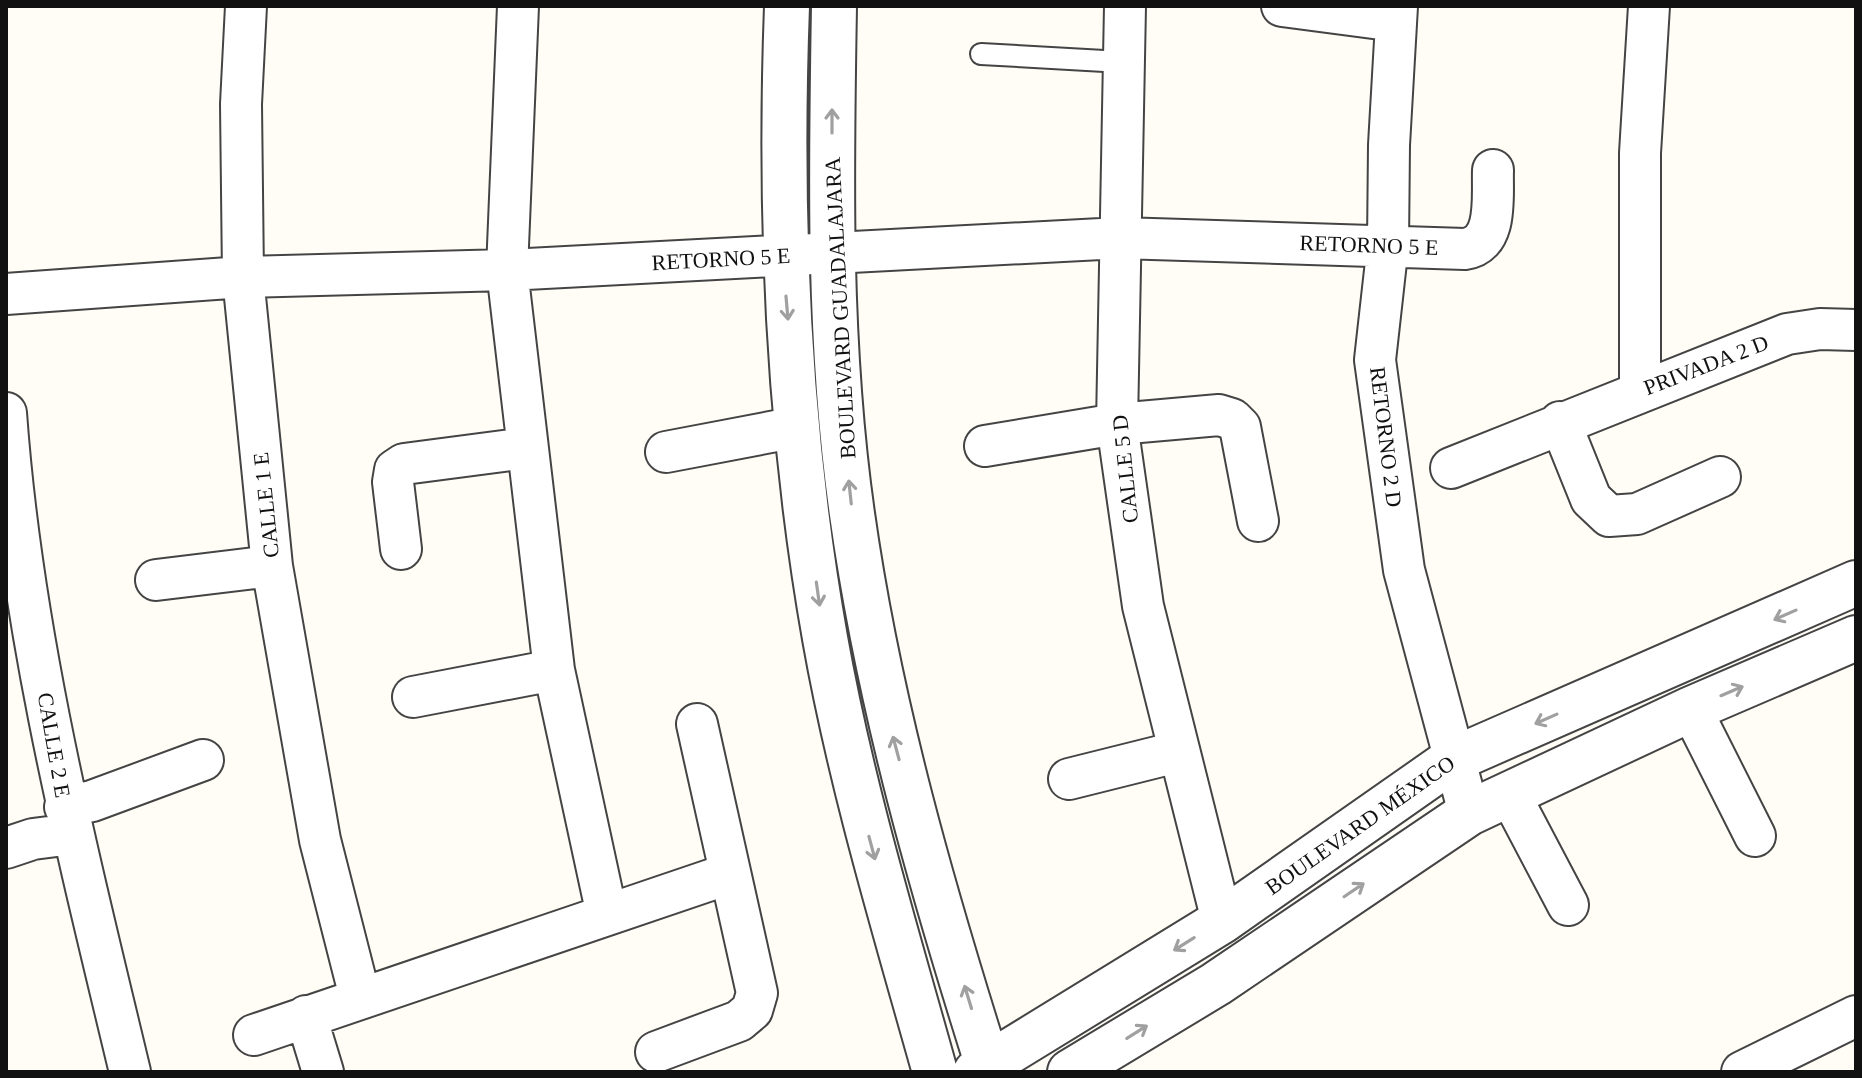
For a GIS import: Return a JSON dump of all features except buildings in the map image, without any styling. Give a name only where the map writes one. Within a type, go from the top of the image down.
[{"type":"street","name":"CALLE 1 E","points":[[246,6],[241,104],[243,277],[272,566],[320,840],[360,997]]},
{"type":"street","points":[[518,6],[507,270],[554,670],[607,915]]},
{"type":"street","points":[[787,6],[783,256],[797,427],[825,638],[846,740],[935,1072]]},
{"type":"street","name":"BOULEVARD GUADALAJARA","points":[[834,6],[833,253],[840,401],[852,513],[890,726],[985,1070]]},
{"type":"street","name":"CALLE 5 D","points":[[1125,6],[1117,424],[1141,592],[1177,752],[1222,921]]},
{"type":"street","points":[[1282,6],[1396,13]]},
{"type":"street","points":[[1640,391],[1639,168],[1649,6]]},
{"type":"street","name":"RETORNO 2 D","points":[[1396,13],[1389,145],[1388,244],[1375,360],[1404,570],[1452,760],[1469,813]]},
{"type":"street","name":"RETORNO 5 E","points":[[6,294],[243,277],[507,270],[1120,238],[1388,244],[1465,249],[1483,242],[1490,224],[1493,170]]},
{"type":"street","name":"PRIVADA 2 D","points":[[1451,468],[1787,334],[1820,329],[1856,330]]},
{"type":"street","name":"CALLE 2 E","points":[[6,413],[8,480],[69,820],[130,1072]]},
{"type":"street","points":[[985,446],[1117,424],[1202,415],[1232,419],[1244,441],[1258,521]]},
{"type":"street","points":[[1560,422],[1591,499],[1609,516],[1637,514],[1720,477]]},
{"type":"street","points":[[666,452],[797,427]]},
{"type":"street","points":[[401,549],[393,482],[395,470],[404,464],[526,448]]},
{"type":"street","points":[[156,580],[272,566]]},
{"type":"street","name":"BOULEVARD MÉXICO","points":[[985,1070],[1222,921],[1452,760],[1856,583]]},
{"type":"street","points":[[1070,1072],[1216,984],[1469,813],[1691,709],[1856,638]]},
{"type":"street","points":[[413,697],[554,670]]},
{"type":"street","points":[[1691,709],[1755,836]]},
{"type":"street","points":[[656,1052],[739,1021],[752,1010],[757,993],[755,972],[728,874],[697,724]]},
{"type":"street","points":[[1069,779],[1177,752]]},
{"type":"street","points":[[6,848],[33,839],[69,820],[92,801],[203,760]]},
{"type":"street","points":[[1509,793],[1568,905]]},
{"type":"street","points":[[254,1035],[728,874]]},
{"type":"street","points":[[306,1016],[323,1072]]},
{"type":"street","points":[[1742,1072],[1856,1016]]},
{"type":"lane","points":[[981,54],[1122,62]]}]
